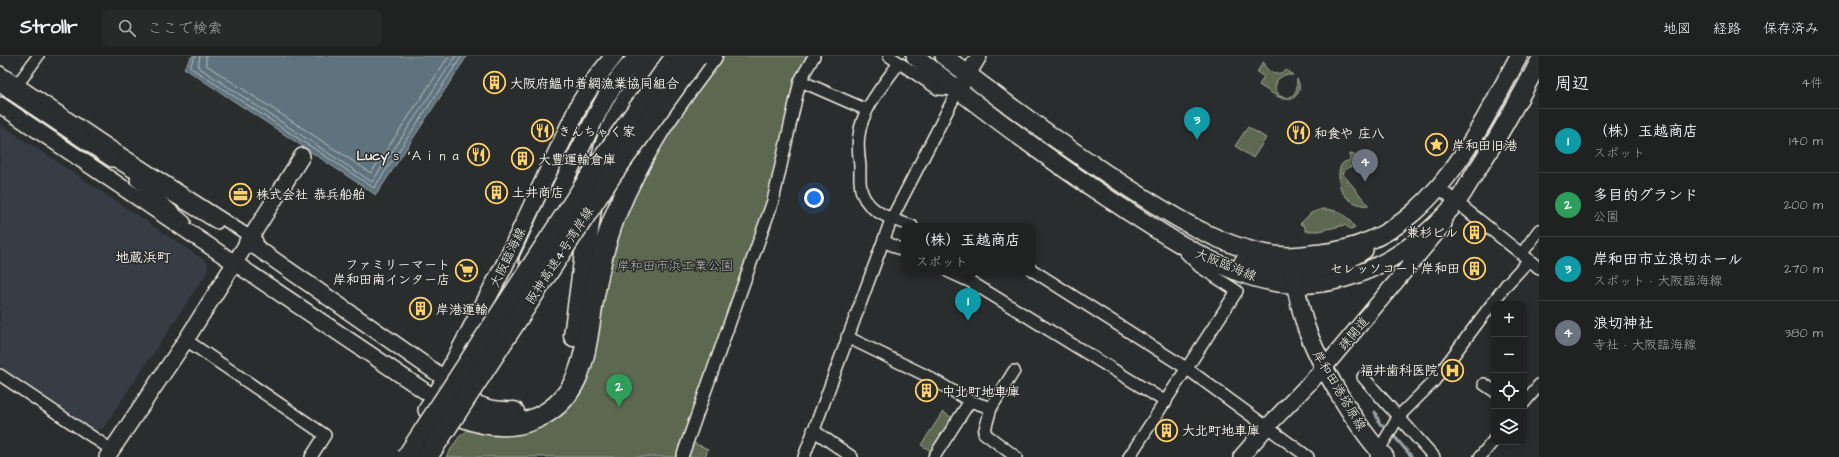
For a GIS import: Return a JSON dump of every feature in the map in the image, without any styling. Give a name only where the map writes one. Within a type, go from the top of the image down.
[{"type":"highway","points":[[465,409],[478,408],[502,413],[516,412],[531,408],[553,393],[562,381],[572,354],[597,178],[603,149],[617,116],[658,56]]},
{"type":"highway","name":"阪神高速4号湾岸線","points":[[407,457],[592,176],[676,56]]},
{"type":"highway","name":"阪神高速4号湾岸線","points":[[427,457],[612,174],[697,56]]},
{"type":"highway","points":[[465,409],[486,425],[522,423],[539,417],[554,408],[566,396],[576,382],[587,345],[599,267],[618,211],[636,170],[660,127],[676,103],[712,56]]},
{"type":"main road","name":"大阪臨海線","points":[[397,457],[436,398],[444,378],[504,266],[580,103],[597,77],[614,56]]},
{"type":"main road","name":"大阪臨海線","points":[[435,457],[465,409],[486,370],[521,277],[560,187],[616,80],[639,56]]},
{"type":"main road","name":"大阪臨海線","points":[[915,56],[958,90],[1088,185],[1176,243],[1239,273],[1264,280],[1293,278],[1323,283],[1345,280],[1386,262],[1405,250],[1436,224],[1456,202],[1485,158],[1539,62]]},
{"type":"main road","name":"大阪臨海線","points":[[944,56],[1039,128],[1160,208],[1222,239],[1245,248],[1281,255],[1310,254],[1346,249],[1381,236],[1414,213],[1438,188],[1477,132],[1519,56]]},
{"type":"main road","points":[[1160,208],[1163,219],[1214,250],[1254,266],[1293,278],[1347,260],[1364,251],[1381,236]]},
{"type":"main road","name":"岸和田港塔原線","points":[[1293,278],[1307,328],[1324,368],[1379,455]]},
{"type":"street","points":[[18,84],[38,56]]},
{"type":"street","points":[[682,457],[773,201],[800,81],[814,56]]},
{"type":"street","points":[[889,56],[938,89],[958,90]]},
{"type":"street","points":[[804,457],[891,220],[958,90],[979,56]]},
{"type":"street","points":[[899,63],[867,110],[858,135],[862,192],[866,200],[874,208],[891,220],[902,223]]},
{"type":"street","points":[[0,72],[249,239],[312,287],[444,378],[465,409]]},
{"type":"street","points":[[803,82],[867,110]]},
{"type":"street","points":[[0,84],[112,159],[249,239]]},
{"type":"street","points":[[0,105],[212,246],[436,398],[465,409]]},
{"type":"street","points":[[0,375],[109,454],[186,340],[302,156]]},
{"type":"street","points":[[112,159],[212,246]]},
{"type":"street","points":[[1438,188],[1539,268]]},
{"type":"street","name":"疎開道","points":[[1241,457],[1267,427],[1324,368],[1448,219],[1456,202]]},
{"type":"street","points":[[1526,248],[1539,230]]},
{"type":"street","points":[[884,242],[901,250]]},
{"type":"street","points":[[1129,457],[1237,291],[1200,267],[1176,243]]},
{"type":"street","points":[[1379,455],[1399,416],[1434,381],[1506,285],[1529,260]]},
{"type":"street","points":[[1035,272],[1186,368],[1308,457]]},
{"type":"street","points":[[956,275],[971,282],[1166,402]]},
{"type":"street","points":[[847,337],[925,376],[970,401],[991,408]]},
{"type":"street","points":[[186,340],[325,436],[311,457]]},
{"type":"street","points":[[1014,371],[991,408],[984,433],[1016,457]]},
{"type":"street","points":[[1363,377],[1434,457]]},
{"type":"street","points":[[1484,384],[1491,389]]},
{"type":"street","points":[[1527,399],[1539,384]]},
{"type":"street","points":[[936,456],[970,401]]},
{"type":"street","points":[[813,430],[852,457]]},
{"type":"street","points":[[1480,457],[1491,444]]},
{"type":"shaded area","points":[[0,124],[207,262],[208,271],[103,428],[96,430],[0,366]]},
{"type":"green space","name":"岸和田市浜工業公園","points":[[720,56],[811,56],[797,80],[788,108],[766,210],[676,457],[446,457],[459,437],[468,430],[501,434],[560,413],[610,251],[649,160]]},
{"type":"green space","points":[[1263,62],[1267,69],[1272,73],[1279,73],[1286,70],[1293,75],[1284,75],[1277,80],[1275,88],[1279,95],[1278,97],[1259,85],[1264,77],[1257,72]]},
{"type":"green space","points":[[1297,79],[1299,88],[1296,96],[1288,99],[1279,97],[1288,98],[1294,94]]},
{"type":"green space","points":[[1248,127],[1266,138],[1253,158],[1235,146]]},
{"type":"green space","points":[[1350,154],[1354,155],[1359,160],[1342,173],[1369,206],[1357,204],[1351,201],[1343,194],[1341,189],[1339,183],[1340,168],[1343,163],[1350,160]]},
{"type":"green space","points":[[1322,209],[1333,210],[1342,214],[1355,228],[1351,230],[1345,225],[1319,231],[1305,231],[1305,226],[1300,224],[1311,213]]},
{"type":"green space","points":[[943,412],[954,419],[933,452],[921,445]]},
{"type":"green space","points":[[691,442],[708,449],[705,457],[686,457]]},
{"type":"water","points":[[192,56],[467,56],[376,195],[184,68]]},
{"type":"waterway","points":[[1375,412],[1380,424],[1387,428],[1412,457]]},
{"type":"place","name":"大阪府鰮巾着網漁業協同組合","points":[[494,83]]},
{"type":"place","name":"きんちゃく家","points":[[542,131]]},
{"type":"place","name":"和食や 庄八","points":[[1298,133]]},
{"type":"place","name":"岸和田市立浪切ホール","points":[[1197,140]]},
{"type":"place","name":"岸和田旧港","points":[[1437,145]]},
{"type":"place","name":"Lucy’ｓ ’Ａｉｎａ","points":[[478,155]]},
{"type":"place","name":"大豊運輸倉庫","points":[[523,159]]},
{"type":"place","name":"浪切神社","points":[[1365,182]]},
{"type":"place","name":"土井商店","points":[[497,192]]},
{"type":"place","name":"株式会社 恭兵船舶","points":[[240,194]]},
{"type":"place","name":"兼杉ビル","points":[[1474,232]]},
{"type":"place","name":"セレッソコート岸和田","points":[[1475,268]]},
{"type":"place","name":"ファミリーマート 岸和田南インター店","points":[[466,271]]},
{"type":"place","name":"岸港運輸","points":[[420,309]]},
{"type":"place","name":"（株）玉越商店","points":[[968,321]]},
{"type":"place","name":"福井歯科医院","points":[[1453,370]]},
{"type":"place","name":"中北町地車庫","points":[[927,391]]},
{"type":"place","name":"多目的グランド","points":[[619,407]]},
{"type":"place","name":"大北町地車庫","points":[[1166,430]]},
{"type":"district","name":"地蔵浜町","points":[[143,257]]}]
